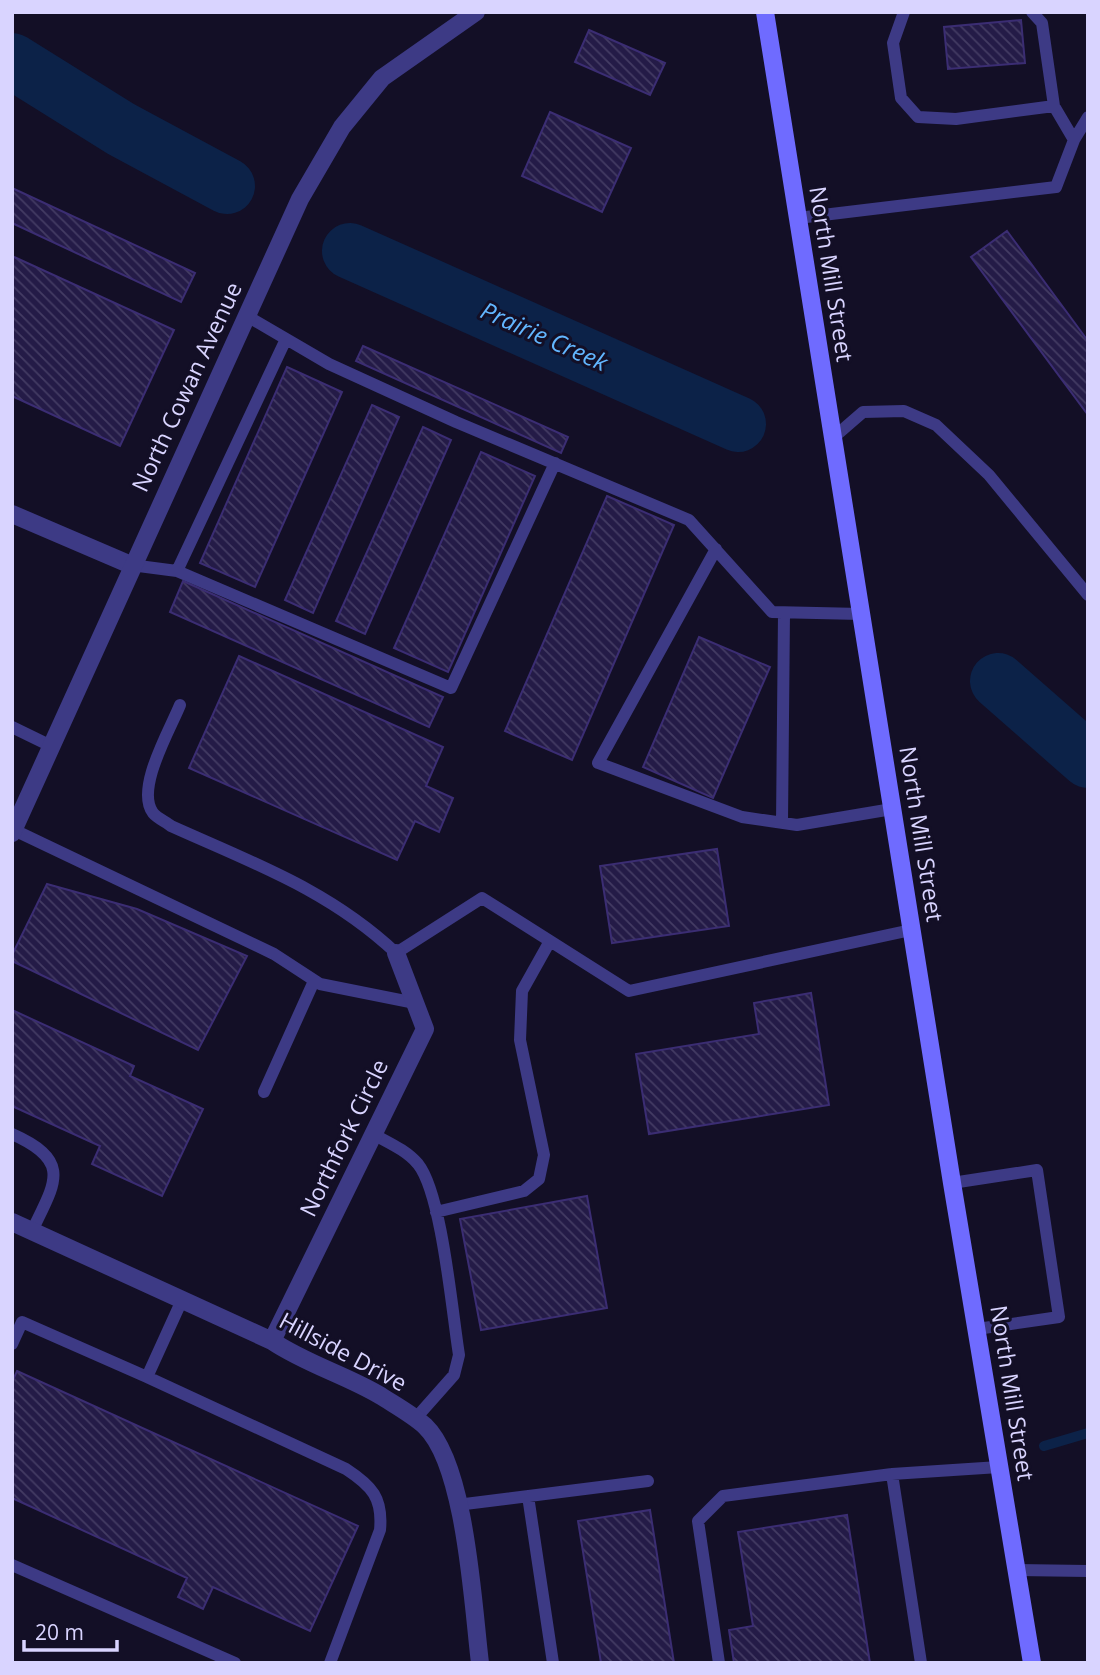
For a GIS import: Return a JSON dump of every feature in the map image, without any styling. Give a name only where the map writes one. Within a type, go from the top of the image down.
[{"type":"main road","name":"North Mill Street","points":[[765,12],[911,930],[1032,1663]]},
{"type":"street","name":"North Cowan Avenue","points":[[13,831],[131,565],[300,199],[361,102],[382,78],[468,15]]},
{"type":"street","points":[[12,513],[131,565]]},
{"type":"street","name":"Northfork Circle","points":[[271,1341],[425,1029],[396,953]]},
{"type":"street","name":"Hillside Drive","points":[[18,1227],[271,1341],[297,1358],[380,1395],[427,1427],[448,1464],[464,1533],[480,1663]]},
{"type":"lane","points":[[904,12],[893,43],[901,98],[918,117],[956,119],[1054,106]]},
{"type":"lane","points":[[1032,12],[1042,23],[1054,106],[1074,140]]},
{"type":"lane","points":[[798,218],[1056,187],[1074,140],[1088,117]]},
{"type":"lane","points":[[247,316],[328,364],[689,520],[772,612],[861,614]]},
{"type":"lane","points":[[177,571],[286,339]]},
{"type":"lane","points":[[833,438],[863,412],[904,411],[936,425],[989,475],[1088,595]]},
{"type":"lane","points":[[131,565],[177,571],[451,688],[555,463]]},
{"type":"lane","points":[[716,549],[598,763],[742,817],[797,825],[892,809]]},
{"type":"lane","points":[[782,823],[784,613]]},
{"type":"lane","points":[[180,705],[150,774],[147,794],[152,812],[171,825],[321,895],[364,923],[396,953],[482,898],[629,990],[911,930]]},
{"type":"lane","points":[[12,727],[51,746]]},
{"type":"lane","points":[[13,831],[274,954],[314,981],[415,1003]]},
{"type":"lane","points":[[436,1212],[524,1191],[539,1179],[544,1155],[520,1040],[522,990],[550,942]]},
{"type":"lane","points":[[264,1092],[314,981]]},
{"type":"lane","points":[[12,1134],[42,1151],[53,1168],[55,1182],[18,1227]]},
{"type":"lane","points":[[373,1134],[409,1154],[421,1167],[433,1196],[459,1355],[454,1375],[415,1419]]},
{"type":"lane","points":[[952,1183],[1037,1170],[1059,1317],[977,1329]]},
{"type":"lane","points":[[146,1377],[182,1300]]},
{"type":"lane","points":[[12,1344],[22,1322],[346,1469],[367,1483],[377,1495],[382,1510],[380,1530],[330,1663]]},
{"type":"lane","points":[[719,1663],[698,1521],[723,1496],[892,1474],[999,1467]]},
{"type":"lane","points":[[892,1474],[921,1663]]},
{"type":"lane","points":[[457,1505],[648,1481]]},
{"type":"lane","points":[[528,1496],[553,1663]]},
{"type":"lane","points":[[12,1565],[235,1663]]},
{"type":"lane","points":[[1017,1570],[1088,1570]]},
{"type":"building","points":[[1021,20],[1025,63],[948,69],[944,27]]},
{"type":"building","points":[[589,30],[665,63],[650,95],[575,62]]},
{"type":"building","points":[[550,112],[631,148],[602,212],[522,176]]},
{"type":"building","points":[[12,188],[195,273],[181,302],[12,223]]},
{"type":"building","points":[[1007,231],[1088,341],[1088,415],[971,257]]},
{"type":"building","points":[[12,256],[174,330],[120,446],[12,396]]},
{"type":"building","points":[[363,346],[568,437],[561,453],[356,361]]},
{"type":"building","points":[[287,367],[342,392],[255,587],[200,563]]},
{"type":"building","points":[[372,405],[399,417],[313,613],[285,600]]},
{"type":"building","points":[[423,427],[451,440],[365,634],[336,621]]},
{"type":"building","points":[[481,452],[535,476],[448,672],[394,648]]},
{"type":"building","points":[[607,496],[674,525],[572,760],[505,731]]},
{"type":"building","points":[[183,581],[443,697],[429,727],[170,612]]},
{"type":"building","points":[[699,637],[770,667],[713,798],[643,767]]},
{"type":"building","points":[[239,656],[443,747],[426,786],[453,798],[439,832],[415,821],[397,860],[189,768]]},
{"type":"building","points":[[717,849],[729,926],[612,943],[600,866]]},
{"type":"building","points":[[47,884],[137,909],[247,956],[198,1050],[12,961],[12,955]]},
{"type":"building","points":[[811,993],[829,1105],[649,1134],[636,1054],[759,1034],[754,1003]]},
{"type":"building","points":[[12,1010],[134,1066],[130,1076],[203,1109],[162,1196],[92,1164],[100,1146],[12,1106]]},
{"type":"building","points":[[587,1196],[607,1308],[481,1330],[460,1219]]},
{"type":"building","points":[[17,1371],[358,1526],[310,1631],[213,1587],[203,1609],[178,1597],[187,1578],[12,1498],[12,1382]]},
{"type":"building","points":[[650,1510],[674,1663],[601,1663],[578,1521]]},
{"type":"building","points":[[847,1515],[870,1663],[734,1663],[729,1630],[753,1626],[738,1532]]},
{"type":"waterway","name":"Prairie Creek","points":[[12,61],[121,129],[227,186]]},
{"type":"waterway","name":"Prairie Creek","points":[[350,251],[738,424]]},
{"type":"waterway","name":"Prairie Creek","points":[[998,681],[1088,760]]},
{"type":"waterway","points":[[1044,1446],[1088,1433]]}]
